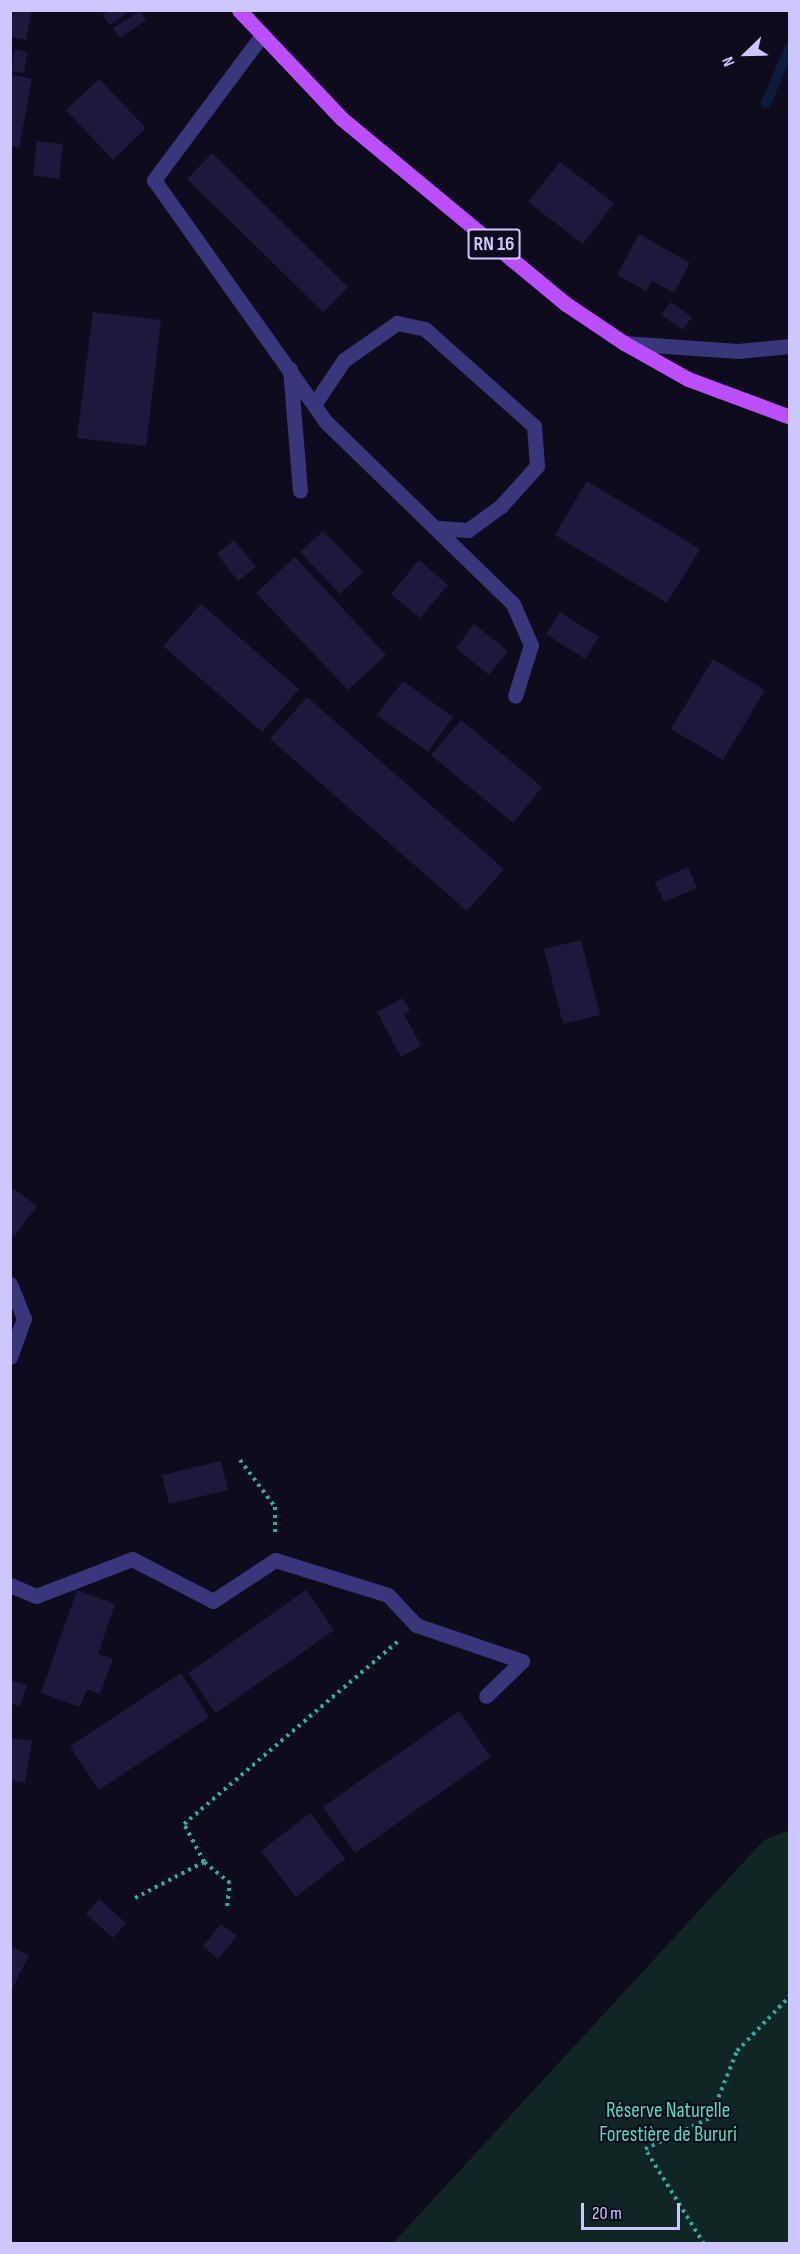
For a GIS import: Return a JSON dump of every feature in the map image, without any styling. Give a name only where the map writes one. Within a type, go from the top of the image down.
[{"type":"main road","name":"RN 16","points":[[239,10],[341,118],[566,304],[624,343],[688,380],[789,417]]},
{"type":"street","points":[[262,35],[154,180],[315,403],[325,421],[513,604],[531,645],[515,696]]},
{"type":"street","points":[[315,403],[344,360],[397,323],[425,329],[534,426],[537,466],[501,506],[468,530],[436,528]]},
{"type":"street","points":[[624,343],[738,351],[789,346]]},
{"type":"street","points":[[290,369],[300,491]]},
{"type":"street","points":[[10,1284],[24,1318],[10,1357]]},
{"type":"street","points":[[10,1585],[36,1596],[132,1559],[213,1601],[275,1560],[388,1595],[416,1625],[522,1661],[486,1696]]},
{"type":"path","points":[[240,1460],[275,1507],[275,1560]]},
{"type":"path","points":[[227,1906],[230,1883],[204,1862],[184,1824],[416,1625]]},
{"type":"path","points":[[135,1898],[204,1862]]},
{"type":"path","points":[[704,2244],[645,2149],[710,2118],[737,2051],[789,1996]]},
{"type":"green space","name":"Réserve Naturelle Forestière de Bururi","points":[[789,1830],[789,2243],[393,2243],[764,1840]]},
{"type":"building","points":[[13,10],[32,10],[26,40],[10,37]]},
{"type":"building","points":[[110,10],[131,10],[110,25],[103,15]]},
{"type":"building","points":[[140,11],[146,20],[120,38],[113,28]]},
{"type":"building","points":[[15,49],[27,52],[24,73],[11,71]]},
{"type":"building","points":[[10,74],[32,79],[19,148],[10,146]]},
{"type":"building","points":[[99,79],[146,128],[113,160],[66,110]]},
{"type":"building","points":[[37,141],[63,144],[59,179],[33,175]]},
{"type":"building","points":[[212,153],[348,287],[323,312],[187,179]]},
{"type":"building","points":[[560,162],[614,203],[583,244],[528,202]]},
{"type":"building","points":[[639,234],[690,263],[674,293],[652,281],[646,291],[617,275]]},
{"type":"building","points":[[671,302],[692,317],[683,330],[661,315]]},
{"type":"building","points":[[93,312],[161,320],[146,446],[77,438]]},
{"type":"building","points":[[587,481],[700,549],[667,603],[555,535]]},
{"type":"building","points":[[323,531],[363,572],[340,594],[300,552]]},
{"type":"building","points":[[234,540],[256,567],[238,581],[217,554]]},
{"type":"building","points":[[295,557],[386,655],[348,690],[256,593]]},
{"type":"building","points":[[419,560],[448,585],[420,618],[391,594]]},
{"type":"building","points":[[201,604],[299,689],[262,732],[163,646]]},
{"type":"building","points":[[560,612],[599,637],[585,659],[546,634]]},
{"type":"building","points":[[474,624],[508,651],[489,675],[456,648]]},
{"type":"building","points":[[713,659],[765,690],[723,760],[671,729]]},
{"type":"building","points":[[403,681],[453,717],[428,752],[377,715]]},
{"type":"building","points":[[307,697],[504,869],[467,911],[270,739]]},
{"type":"building","points":[[461,720],[542,787],[513,823],[431,755]]},
{"type":"building","points":[[688,867],[697,888],[664,902],[655,882]]},
{"type":"building","points":[[581,940],[600,1015],[563,1024],[544,949]]},
{"type":"building","points":[[403,998],[410,1011],[404,1014],[421,1046],[401,1057],[377,1012]]},
{"type":"building","points":[[14,1189],[37,1206],[14,1237],[10,1234],[10,1194]]},
{"type":"building","points":[[221,1461],[228,1490],[169,1504],[162,1475]]},
{"type":"building","points":[[77,1590],[115,1604],[98,1654],[113,1659],[100,1694],[87,1689],[80,1707],[41,1693]]},
{"type":"building","points":[[306,1590],[334,1630],[216,1713],[188,1673]]},
{"type":"building","points":[[181,1673],[209,1717],[99,1790],[70,1746]]},
{"type":"building","points":[[10,1680],[27,1685],[20,1706],[10,1703]]},
{"type":"building","points":[[459,1711],[491,1757],[355,1853],[323,1807]]},
{"type":"building","points":[[10,1738],[32,1741],[25,1783],[10,1780]]},
{"type":"building","points":[[310,1813],[345,1859],[296,1897],[261,1851]]},
{"type":"building","points":[[99,1899],[126,1923],[113,1938],[86,1914]]},
{"type":"building","points":[[221,1924],[237,1936],[218,1959],[203,1946]]},
{"type":"building","points":[[10,1946],[29,1955],[10,1993]]},
{"type":"waterway","points":[[766,103],[790,47]]}]
